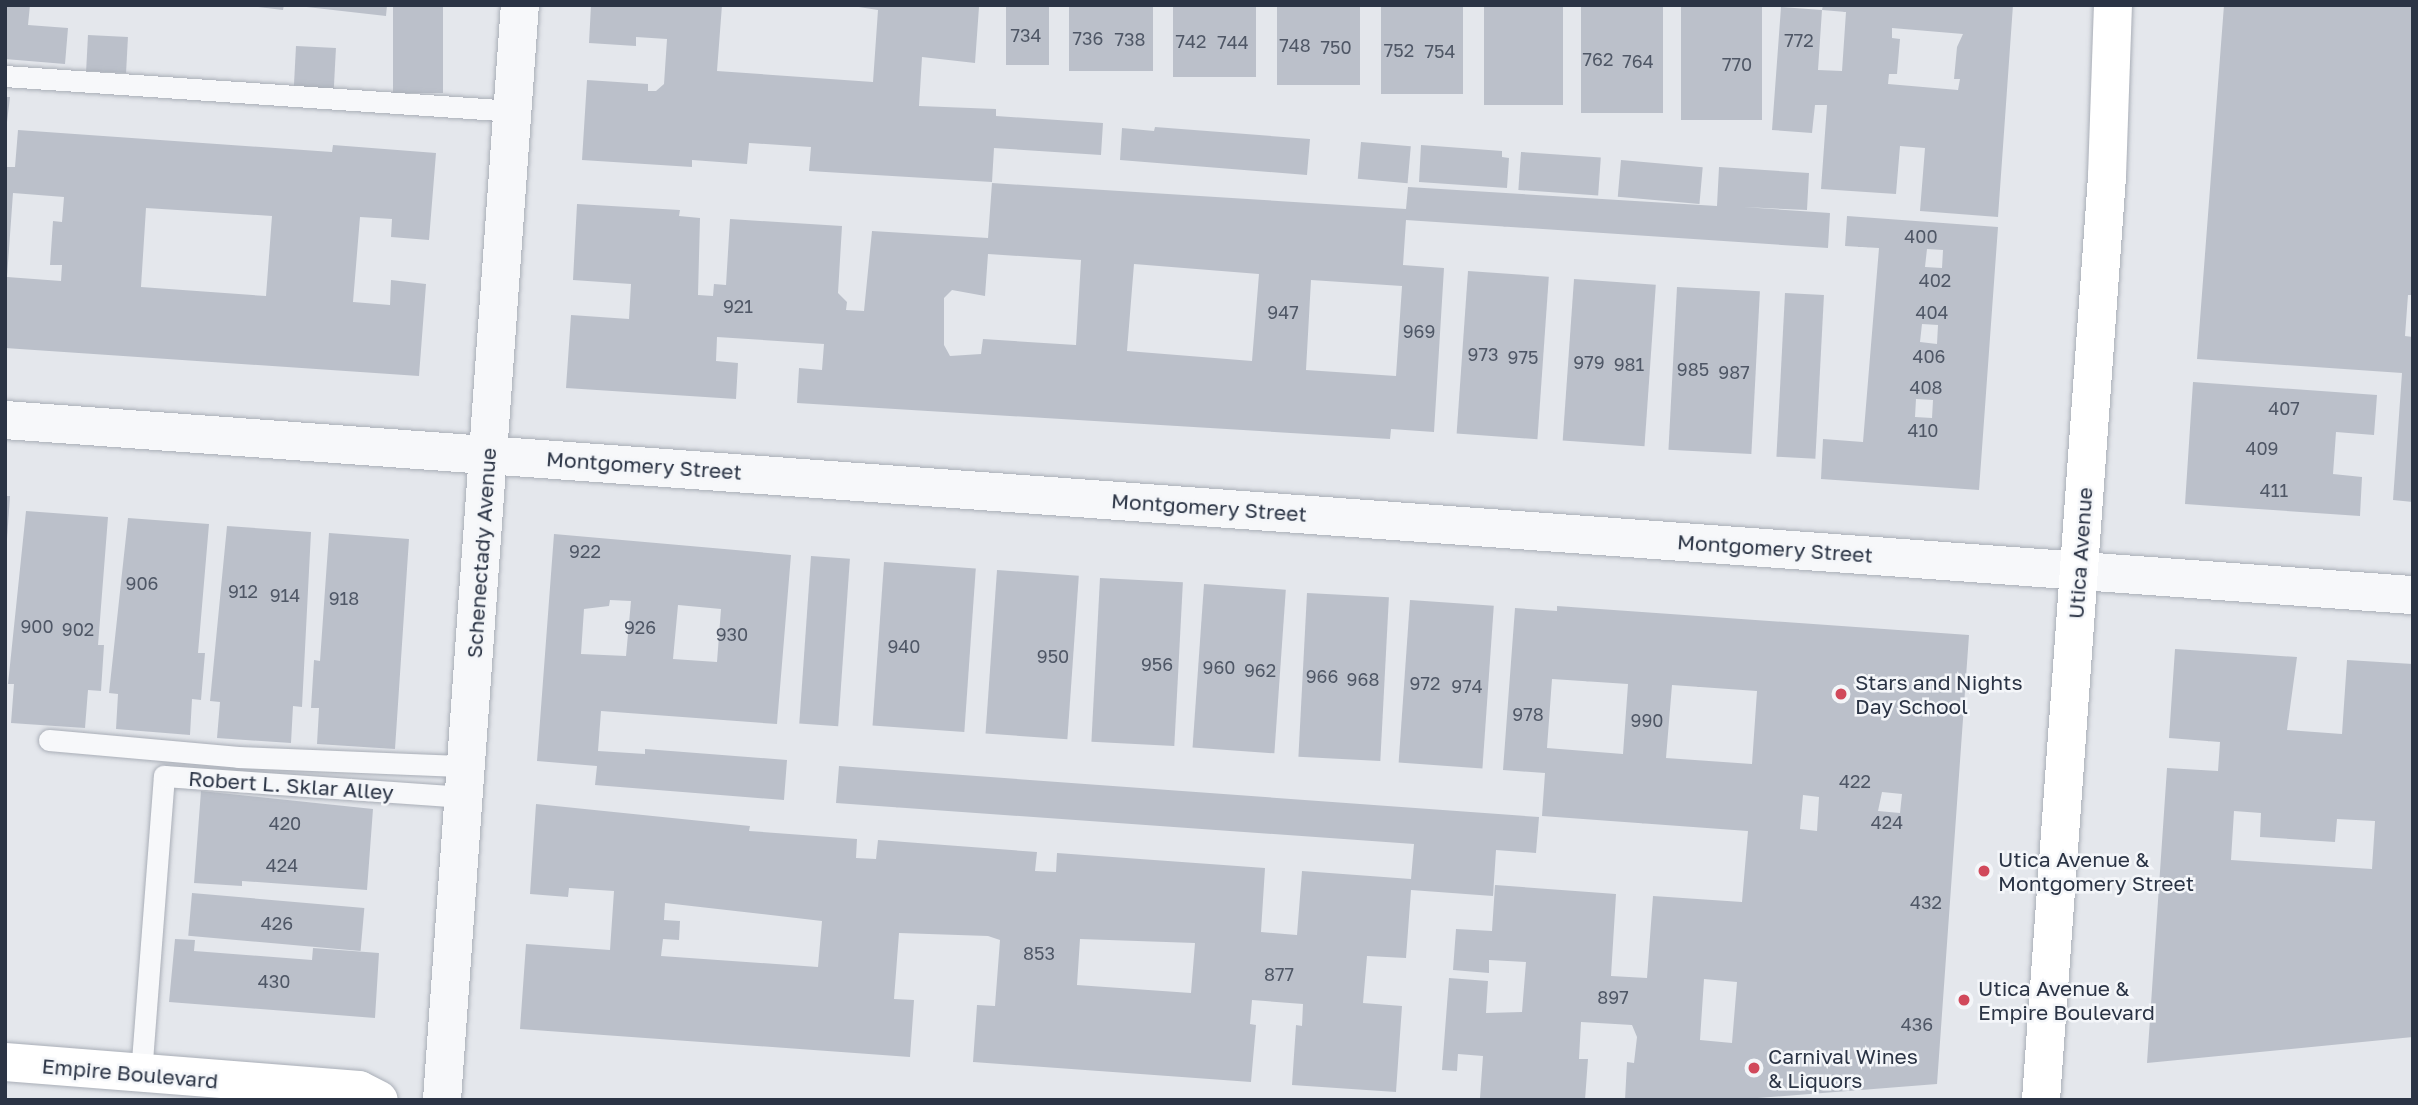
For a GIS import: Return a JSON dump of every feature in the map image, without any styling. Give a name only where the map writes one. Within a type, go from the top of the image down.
[{"type":"main road","name":"Utica Avenue","points":[[2041,1100],[2107,176],[2113,5]]},
{"type":"main road","name":"Empire Boulevard","points":[[5,1062],[359,1090],[379,1100]]},
{"type":"street","name":"Schenectady Avenue","points":[[442,1100],[520,5]]},
{"type":"street","name":"Montgomery Street","points":[[5,420],[2413,595]]},
{"type":"lane","points":[[5,76],[513,111]]},
{"type":"lane","points":[[49,740],[465,782]]},
{"type":"lane","name":"Robert L. Sklar Alley","points":[[141,1074],[164,776],[465,782]]},
{"type":"building","points":[[5,5],[30,5],[28,25],[68,28],[65,64],[5,59]]},
{"type":"building","points":[[258,5],[284,5],[283,10]]},
{"type":"building","points":[[289,5],[387,5],[386,16]]},
{"type":"building","points":[[393,5],[443,5],[443,93],[393,93]]},
{"type":"building","points":[[591,5],[722,5],[717,71],[873,82],[878,10],[846,5],[979,7],[975,63],[922,57],[919,106],[996,109],[996,116],[1103,123],[1101,155],[994,148],[992,182],[809,171],[811,147],[749,143],[747,164],[692,160],[692,167],[582,160],[587,80],[648,84],[648,91],[656,91],[664,84],[667,39],[636,37],[636,46],[589,43]]},
{"type":"building","points":[[1006,5],[1049,5],[1049,65],[1006,65]]},
{"type":"building","points":[[1069,5],[1153,5],[1153,71],[1069,71]]},
{"type":"building","points":[[1173,5],[1256,5],[1256,77],[1173,77]]},
{"type":"building","points":[[1277,5],[1360,5],[1360,85],[1277,85]]},
{"type":"building","points":[[1381,5],[1463,5],[1463,94],[1381,94]]},
{"type":"building","points":[[1484,5],[1563,5],[1563,105],[1484,105]]},
{"type":"building","points":[[1581,5],[1663,5],[1663,113],[1581,113]]},
{"type":"building","points":[[1681,5],[1762,5],[1762,120],[1681,120]]},
{"type":"building","points":[[1823,5],[2013,5],[1998,217],[1920,211],[1925,148],[1900,146],[1896,194],[1821,189],[1827,105],[1815,105],[1812,133],[1772,130],[1781,7],[1822,10]],"holes":[[[1822,10],[1846,12],[1842,71],[1818,70]],[[1892,28],[1963,34],[1957,47],[1954,79],[1960,79],[1958,90],[1888,84],[1889,74],[1897,74],[1900,39],[1892,38]]]},
{"type":"building","points":[[2224,5],[2413,5],[2413,295],[2408,295],[2405,336],[2413,337],[2413,502],[2393,500],[2402,373],[2197,359]]},
{"type":"building","points":[[88,35],[128,37],[126,73],[86,71]]},
{"type":"building","points":[[296,46],[336,48],[334,90],[294,88]]},
{"type":"building","points":[[5,97],[10,97],[7,122],[5,122]]},
{"type":"building","points":[[1155,127],[1310,139],[1307,175],[1120,160],[1122,128],[1154,131]]},
{"type":"building","points":[[18,130],[332,152],[333,145],[436,153],[429,240],[391,237],[392,219],[360,217],[353,302],[390,305],[391,280],[426,284],[419,376],[5,348],[5,167],[15,167]],"holes":[[[13,193],[64,197],[62,222],[53,221],[50,265],[62,265],[61,281],[7,277]],[[146,208],[272,216],[266,296],[141,287]]]},
{"type":"building","points":[[1361,142],[1411,146],[1408,183],[1358,179]]},
{"type":"building","points":[[1421,145],[1502,151],[1502,157],[1509,158],[1507,188],[1419,182]]},
{"type":"building","points":[[1521,152],[1601,158],[1598,195],[1518,190]]},
{"type":"building","points":[[1621,160],[1703,167],[1699,204],[1618,197]]},
{"type":"building","points":[[1719,167],[1809,173],[1807,210],[1743,207],[1830,213],[1828,248],[1406,220],[1403,265],[1444,268],[1434,432],[1391,429],[1390,439],[797,403],[799,368],[822,370],[824,344],[717,337],[716,361],[738,363],[736,399],[566,388],[571,315],[629,319],[631,284],[573,280],[577,204],[680,210],[679,216],[700,218],[698,295],[713,296],[714,284],[726,285],[730,219],[842,226],[838,293],[847,302],[846,310],[864,311],[872,231],[988,238],[992,183],[1406,209],[1408,187],[1717,206]],"holes":[[[988,254],[1081,260],[1076,345],[983,339],[981,354],[950,356],[944,345],[944,298],[952,290],[985,296]],[[1134,264],[1259,274],[1252,361],[1127,351]],[[1311,280],[1402,286],[1396,376],[1306,370]]]},
{"type":"building","points":[[1847,216],[1998,227],[1979,490],[1821,479],[1823,439],[1863,442],[1879,248],[1845,246]],"holes":[[[1927,249],[1943,250],[1942,268],[1925,267]],[[1922,324],[1938,325],[1937,344],[1920,342]],[[1916,399],[1933,400],[1932,418],[1915,417]]]},
{"type":"building","points":[[1468,271],[1549,277],[1537,439],[1457,434]]},
{"type":"building","points":[[1574,279],[1656,285],[1644,446],[1563,441]]},
{"type":"building","points":[[1677,287],[1760,291],[1751,454],[1668,450]]},
{"type":"building","points":[[1785,293],[1824,295],[1815,459],[1776,457]]},
{"type":"building","points":[[2193,382],[2377,395],[2374,435],[2336,432],[2333,474],[2362,477],[2360,516],[2185,504]]},
{"type":"building","points":[[5,496],[10,496],[7,539],[5,539]]},
{"type":"building","points":[[26,511],[108,517],[98,645],[104,645],[101,691],[88,690],[85,728],[11,723],[14,684],[8,684]]},
{"type":"building","points":[[128,518],[209,524],[198,653],[205,653],[201,700],[192,699],[190,735],[116,729],[118,694],[109,693]]},
{"type":"building","points":[[227,526],[311,532],[302,707],[293,706],[291,743],[217,738],[220,702],[210,701]]},
{"type":"building","points":[[329,533],[409,539],[395,749],[317,744],[319,708],[311,708],[314,660],[320,661]]},
{"type":"building","points":[[554,534],[791,555],[777,724],[601,711],[598,751],[645,754],[645,749],[787,760],[784,800],[595,785],[597,766],[537,761]],"holes":[[[610,600],[631,601],[626,656],[581,654],[584,609],[609,606]],[[678,605],[721,609],[717,662],[673,659]]]},
{"type":"building","points":[[811,556],[850,559],[838,726],[799,724]]},
{"type":"building","points":[[884,562],[976,568],[964,732],[873,726]]},
{"type":"building","points":[[997,570],[1079,576],[1067,739],[986,734]]},
{"type":"building","points":[[1100,578],[1183,582],[1174,746],[1091,742]]},
{"type":"building","points":[[1204,584],[1286,590],[1274,753],[1193,748]]},
{"type":"building","points":[[1307,593],[1389,597],[1380,761],[1298,757]]},
{"type":"building","points":[[1410,600],[1494,606],[1482,768],[1399,763]]},
{"type":"building","points":[[1557,606],[1969,635],[1937,1084],[1732,1100],[1625,1100],[1627,1062],[1634,1063],[1637,1037],[1632,1025],[1581,1022],[1579,1059],[1588,1059],[1585,1100],[1480,1098],[1483,1056],[1458,1054],[1457,1071],[1442,1070],[1449,978],[1488,981],[1486,1013],[1522,1012],[1526,962],[1489,960],[1489,973],[1453,970],[1456,929],[1492,931],[1495,885],[1616,894],[1611,976],[1647,978],[1653,896],[1742,902],[1748,831],[1542,816],[1545,773],[1503,770],[1515,608],[1557,611]],"holes":[[[1552,679],[1628,684],[1623,754],[1547,748]],[[1672,685],[1757,691],[1752,764],[1666,758]],[[1882,792],[1902,794],[1900,813],[1878,811]],[[1803,795],[1819,797],[1817,831],[1800,829]],[[1704,979],[1737,982],[1732,1043],[1700,1040]]]},
{"type":"building","points":[[2175,649],[2297,657],[2287,730],[2342,734],[2347,660],[2413,664],[2413,1037],[2147,1063],[2167,768],[2218,771],[2220,742],[2169,738]],"holes":[[[2234,811],[2261,813],[2260,837],[2335,842],[2337,819],[2375,821],[2372,869],[2231,860]]]},
{"type":"building","points":[[839,766],[1539,817],[1536,853],[1496,850],[1493,896],[1411,890],[1406,958],[1367,956],[1363,1003],[1402,1006],[1396,1092],[1292,1085],[1296,1025],[1302,1026],[1303,1004],[1252,1000],[1250,1024],[1256,1025],[1251,1082],[973,1062],[977,1005],[995,1006],[1000,940],[988,936],[899,933],[894,999],[914,1000],[910,1057],[520,1029],[526,944],[610,950],[614,891],[569,888],[568,897],[530,894],[536,804],[750,826],[749,831],[857,839],[856,858],[876,859],[878,840],[1037,852],[1035,871],[1056,872],[1057,853],[1265,868],[1261,932],[1297,935],[1302,871],[1411,879],[1414,844],[836,803]],"holes":[[[665,903],[822,921],[818,967],[661,956],[663,939],[679,940],[680,921],[664,920]],[[1080,939],[1195,943],[1191,993],[1077,985]]]},
{"type":"building","points":[[201,791],[373,809],[367,890],[242,881],[242,886],[194,883]]},
{"type":"building","points":[[192,893],[364,908],[361,951],[188,936]]},
{"type":"building","points":[[175,939],[195,940],[194,951],[312,960],[313,948],[379,953],[375,1018],[169,1002]]},
{"type":"place","name":"Stars and Nights Day School","points":[[1841,694]]},
{"type":"place","name":"Utica Avenue & Montgomery Street","points":[[1984,871]]},
{"type":"place","name":"Utica Avenue & Empire Boulevard","points":[[1964,1000]]},
{"type":"place","name":"Carnival Wines & Liquors","points":[[1754,1068]]}]
